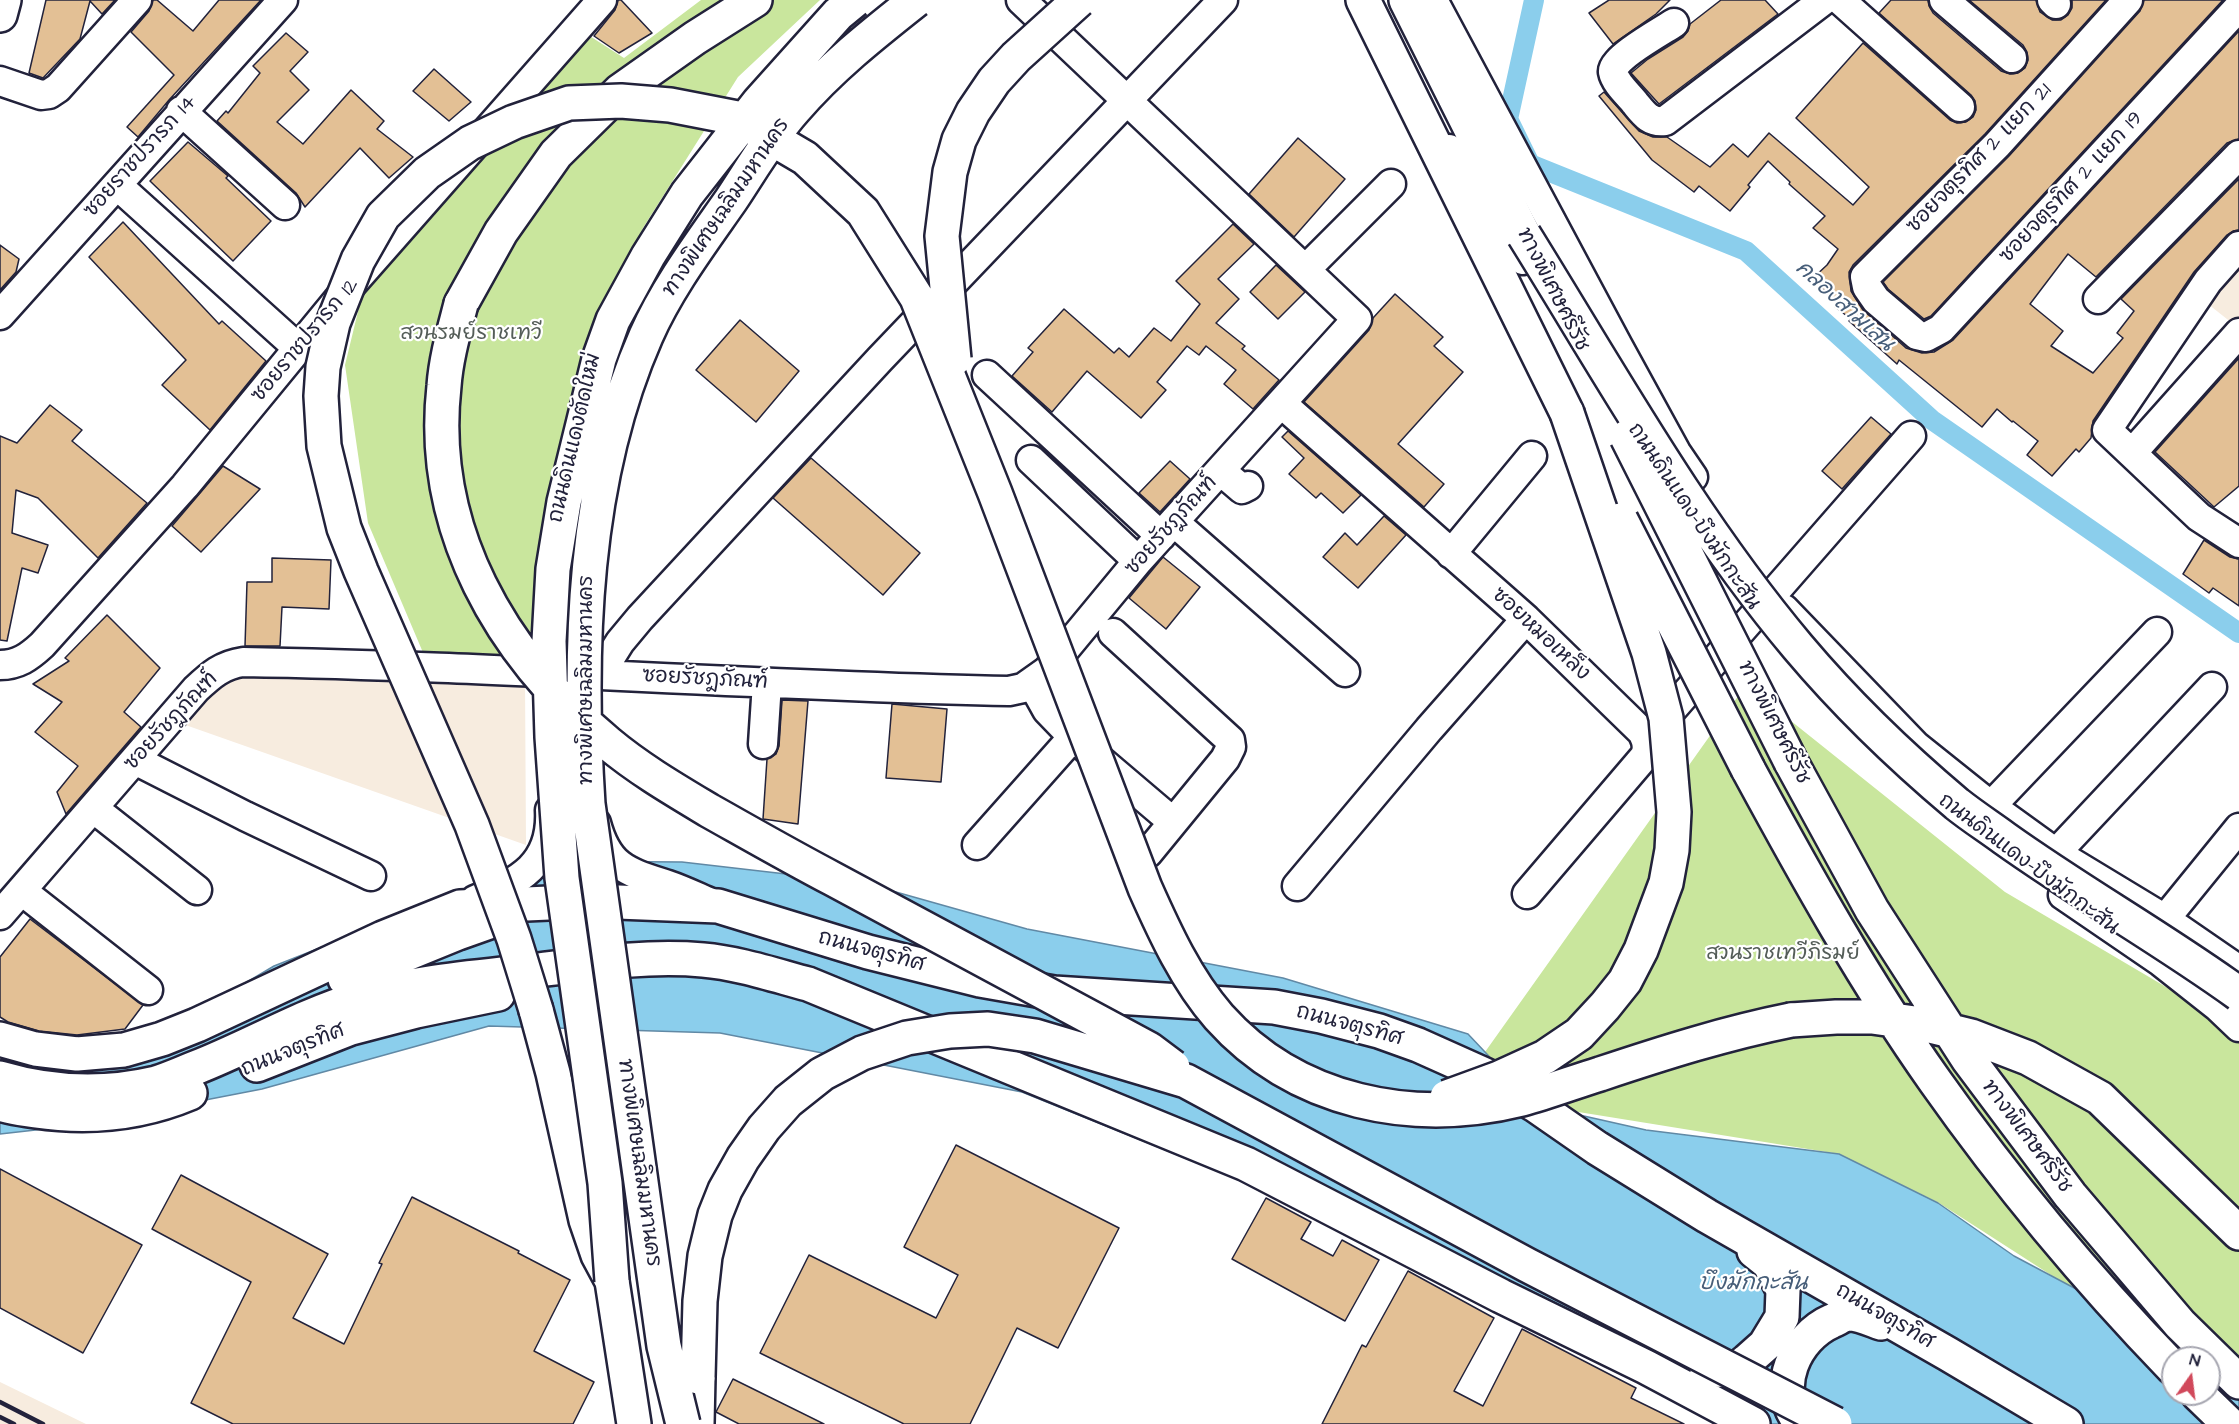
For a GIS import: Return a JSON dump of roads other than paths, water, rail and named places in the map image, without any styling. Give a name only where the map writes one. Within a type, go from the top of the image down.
[{"type":"main road","points":[[0,15],[4,0]]},
{"type":"main road","points":[[755,0],[695,38],[620,91],[556,154],[501,232],[461,304],[448,354],[443,388],[443,439],[446,478],[452,506],[474,574],[504,629],[523,657],[543,680],[600,735],[642,769],[768,844],[1149,1049],[1168,1062],[1186,1082]]},
{"type":"main road","name":"ทางพิเศษเฉลิมมหานคร","points":[[634,1424],[612,1281],[605,1183],[562,878],[552,737],[549,641],[553,569],[564,502],[599,358],[613,320],[648,256],[687,194],[759,102],[838,14],[855,0]]},
{"type":"main road","name":"ทางพิเศษเฉลิมมหานคร","points":[[683,1424],[664,1346],[588,804],[584,632],[591,541],[610,445],[628,381],[659,308],[717,219],[792,112],[829,73],[916,0]]},
{"type":"main road","points":[[958,397],[942,236],[950,172],[959,140],[973,112],[994,81],[1016,57],[1079,0]]},
{"type":"main road","name":"ทางพิเศษศรีรัช","points":[[1363,0],[1568,414],[1754,780],[1804,872],[1889,1011],[1993,1160],[2097,1286],[2161,1355]]},
{"type":"main road","name":"ทางพิเศษศรีรัช","points":[[1406,0],[1791,762],[1872,910],[1968,1059],[2070,1195],[2180,1324],[2239,1382]]},
{"type":"main road","points":[[612,1281],[598,1255],[586,1220],[553,1073],[514,939],[454,782],[361,571],[345,528],[324,446],[322,376],[333,322],[358,260],[383,216],[427,173],[470,143],[514,122],[569,103],[621,101],[670,105],[737,118],[805,158],[863,212],[917,298],[958,397],[1145,888],[1167,937],[1189,976],[1218,1016],[1262,1056],[1290,1075],[1320,1088],[1376,1106],[1467,1110],[1522,1099],[1689,1045],[1745,1029],[1791,1020],[1863,1017],[1922,1024],[1971,1036],[2028,1058],[2100,1098],[2239,1233]]},
{"type":"main road","points":[[1524,236],[1709,529],[1785,630],[1845,700],[1899,753],[1959,806],[2047,869],[2239,994]]},
{"type":"main road","points":[[1414,1109],[1536,1062],[1579,1034],[1624,981],[1641,950],[1666,883],[1672,850],[1674,812],[1666,718],[1649,653],[1568,414]]},
{"type":"main road","name":"ถนนจตุรทิศ","points":[[1,1045],[77,1054],[124,1050],[162,1039],[383,938],[460,907],[593,901],[718,906],[868,952],[980,980],[1054,993],[1274,1007],[1379,1031],[1418,1045],[1485,1075],[1535,1105],[1598,1149],[1707,1216],[2066,1424]]},
{"type":"main road","name":"ถนนจตุรทิศ","points":[[1,1045],[33,1067],[66,1071],[107,1071],[146,1064],[181,1052],[383,963],[541,903]]},
{"type":"main road","name":"ถนนจตุรทิศ","points":[[0,1078],[30,1087],[77,1091],[113,1090],[158,1082],[211,1062],[298,1022],[357,999],[411,986],[653,958],[704,960],[752,969],[808,984],[1246,1164],[1501,1296],[1646,1367],[1753,1424]]},
{"type":"main road","name":"ถนนจตุรทิศ","points":[[0,1104],[62,1114],[98,1115],[139,1110],[175,1099],[293,1049],[351,1028],[416,1011],[490,996],[585,965]]},
{"type":"main road","points":[[698,1424],[700,1301],[705,1256],[715,1215],[725,1190],[743,1158],[764,1128],[788,1101],[822,1074],[862,1053],[907,1038],[950,1031],[988,1029],[1045,1039],[1186,1082],[1527,1265],[1835,1424]]},
{"type":"main road","points":[[1646,1367],[1686,1372],[1737,1368],[1765,1345],[1782,1317],[1783,1290],[1769,1263],[1707,1216]]},
{"type":"main road","points":[[1802,1424],[1792,1413],[1787,1393],[1789,1369],[1802,1343],[1818,1327],[1848,1314],[1875,1321],[1948,1354]]},
{"type":"main road","points":[[2210,1406],[2229,1424]]},
{"type":"street","points":[[0,81],[41,95],[49,94],[58,88],[137,0]]},
{"type":"street","name":"ซอยราชปรารภ 14","points":[[0,315],[283,0]]},
{"type":"street","name":"ซอยราชปรารภ 12","points":[[0,665],[23,661],[42,645],[185,486],[337,301],[602,0]]},
{"type":"street","name":"ถนนดินแดงตัดใหม่","points":[[460,907],[509,885],[526,874],[541,855],[550,816],[543,673],[545,594],[556,512],[579,412],[602,333],[631,276],[680,195],[750,100],[789,53],[841,0]]},
{"type":"street","name":"ถนนดินแดงตัดใหม่","points":[[718,906],[627,871],[605,850],[595,819],[590,759],[595,674],[591,625],[600,544],[612,481],[628,409],[657,326],[711,215],[777,119],[818,74],[901,0]]},
{"type":"street","points":[[1021,0],[1306,269],[1391,184]]},
{"type":"street","points":[[595,674],[640,618],[880,359],[1129,101],[1223,0]]},
{"type":"street","name":"ถนนดินแดง-บึงมักกะสัน","points":[[1375,0],[1446,144],[1746,601],[1766,606],[1916,746],[1991,806],[2056,853],[2165,919],[2239,970]]},
{"type":"street","name":"ถนนดินแดง-บึงมักกะสัน","points":[[1433,0],[1676,452],[1766,606],[1894,761],[1969,824],[2083,910],[2161,962],[2218,1007],[2239,1027]]},
{"type":"street","points":[[1674,23],[1622,57],[1614,66],[1613,72],[1617,80],[1647,117],[1657,122],[1665,121],[1824,0]]},
{"type":"street","points":[[1840,0],[1960,107]]},
{"type":"street","points":[[1944,0],[2012,58]]},
{"type":"street","name":"ซอยจตุรทิศ 2 แยก 21","points":[[1897,317],[1876,300],[1867,287],[1865,277],[1997,145],[2128,0]]},
{"type":"street","name":"ซอยจตุรทิศ 2 แยก 19","points":[[1897,317],[1917,335],[1926,337],[1941,329],[2239,7]]},
{"type":"street","points":[[181,111],[285,206]]},
{"type":"street","points":[[2098,299],[2239,155]]},
{"type":"street","points":[[117,185],[299,349]]},
{"type":"street","points":[[2239,246],[2208,281],[2107,430],[2199,517],[2239,543]]},
{"type":"street","name":"ซอยรัชฎภัณฑ์","points":[[0,915],[196,689],[215,671],[230,664],[257,662],[595,674],[884,689],[1009,691],[1023,688],[1047,671],[1138,561],[1357,319],[1306,269]]},
{"type":"street","points":[[2132,453],[2239,333]]},
{"type":"street","points":[[987,375],[1168,529],[1345,672]]},
{"type":"street","name":"ซอยหมอเหล็ง","points":[[1281,403],[1526,619],[1642,732],[1646,739]]},
{"type":"street","points":[[1527,894],[1644,758],[1647,753],[1646,739],[1653,738],[1911,435]]},
{"type":"street","points":[[1451,554],[1532,456]]},
{"type":"street","points":[[1031,460],[1138,561]]},
{"type":"street","points":[[1221,471],[1242,489],[1248,486]]},
{"type":"street","points":[[1297,886],[1429,729],[1526,619]]},
{"type":"street","points":[[1991,806],[2157,632]]},
{"type":"street","points":[[1113,633],[1230,740],[1231,747],[1225,759],[1148,854]]},
{"type":"street","points":[[763,744],[767,683]]},
{"type":"street","points":[[1032,683],[1047,710],[1073,737],[1173,822]]},
{"type":"street","points":[[2056,853],[2212,687]]},
{"type":"street","points":[[977,845],[1073,737]]},
{"type":"street","points":[[135,760],[371,876]]},
{"type":"street","points":[[93,808],[197,890]]},
{"type":"street","points":[[2165,919],[2239,828]]},
{"type":"street","points":[[22,891],[148,990]]},
{"type":"water","name":"บึงมักกะสัน","points":[[541,861],[682,862],[864,883],[1027,929],[1283,978],[1468,1034],[1535,1105],[1646,1130],[1839,1154],[1938,1203],[2014,1256],[2183,1346],[2161,1346],[2161,1406],[2221,1406],[2221,1365],[2239,1375],[2239,1424],[1720,1424],[1277,1195],[1022,1092],[720,1033],[489,1026],[262,1089],[71,1126],[0,1134],[0,1081],[153,1038],[274,966]]},
{"type":"waterway","name":"คลองสามเสน","points":[[1534,0],[1508,119],[1530,164],[1746,251],[1932,420],[2239,633]]},
{"type":"railway","points":[[0,1402],[43,1424]]},
{"type":"railway","points":[[0,1417],[14,1424]]},
{"type":"park label","name":"สวนรมย์ราชเทวี","points":[[471,335]]},
{"type":"park label","name":"สวนราชเทวีภิรมย์","points":[[1783,955]]}]
